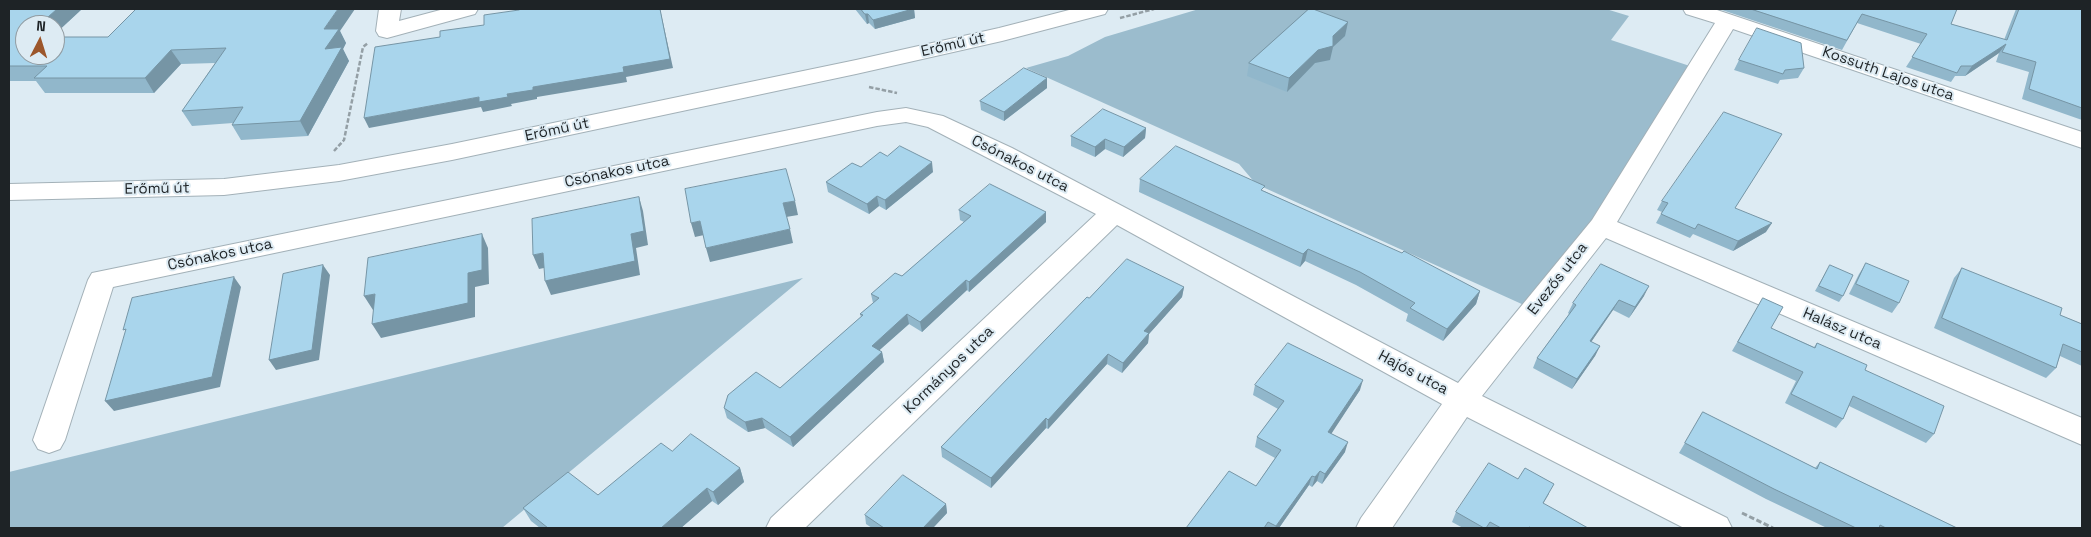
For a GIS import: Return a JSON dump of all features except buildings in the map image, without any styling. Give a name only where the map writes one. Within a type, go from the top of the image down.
[{"type":"street","points":[[390,9],[387,30],[467,9]]},
{"type":"street","name":"Erőmű út","points":[[9,192],[224,187],[320,175],[452,152],[856,67],[1002,34],[1097,9]]},
{"type":"street","name":"Kossuth Lajos utca","points":[[1694,9],[2082,140]]},
{"type":"street","name":"Evezős utca","points":[[1373,528],[1462,400],[1601,226],[1728,20]]},
{"type":"street","name":"Csónakos utca","points":[[50,440],[102,280],[624,170],[877,119],[906,115],[935,121],[1004,154],[1114,212]]},
{"type":"street","name":"Hajós utca","points":[[1114,212],[1462,400],[1714,528]]},
{"type":"street","name":"Kormányos utca","points":[[783,528],[1114,212]]},
{"type":"street","name":"Halász utca","points":[[1601,226],[2082,432]]},
{"type":"path","points":[[320,175],[327,157],[344,140],[363,47],[387,30]]},
{"type":"shaded area","points":[[1199,9],[1606,9],[1629,16],[1611,40],[1702,70],[1535,310],[1256,184],[1239,164],[1026,68],[1068,56],[1105,37]]},
{"type":"shaded area","points":[[803,278],[502,528],[9,528],[9,472]]}]
